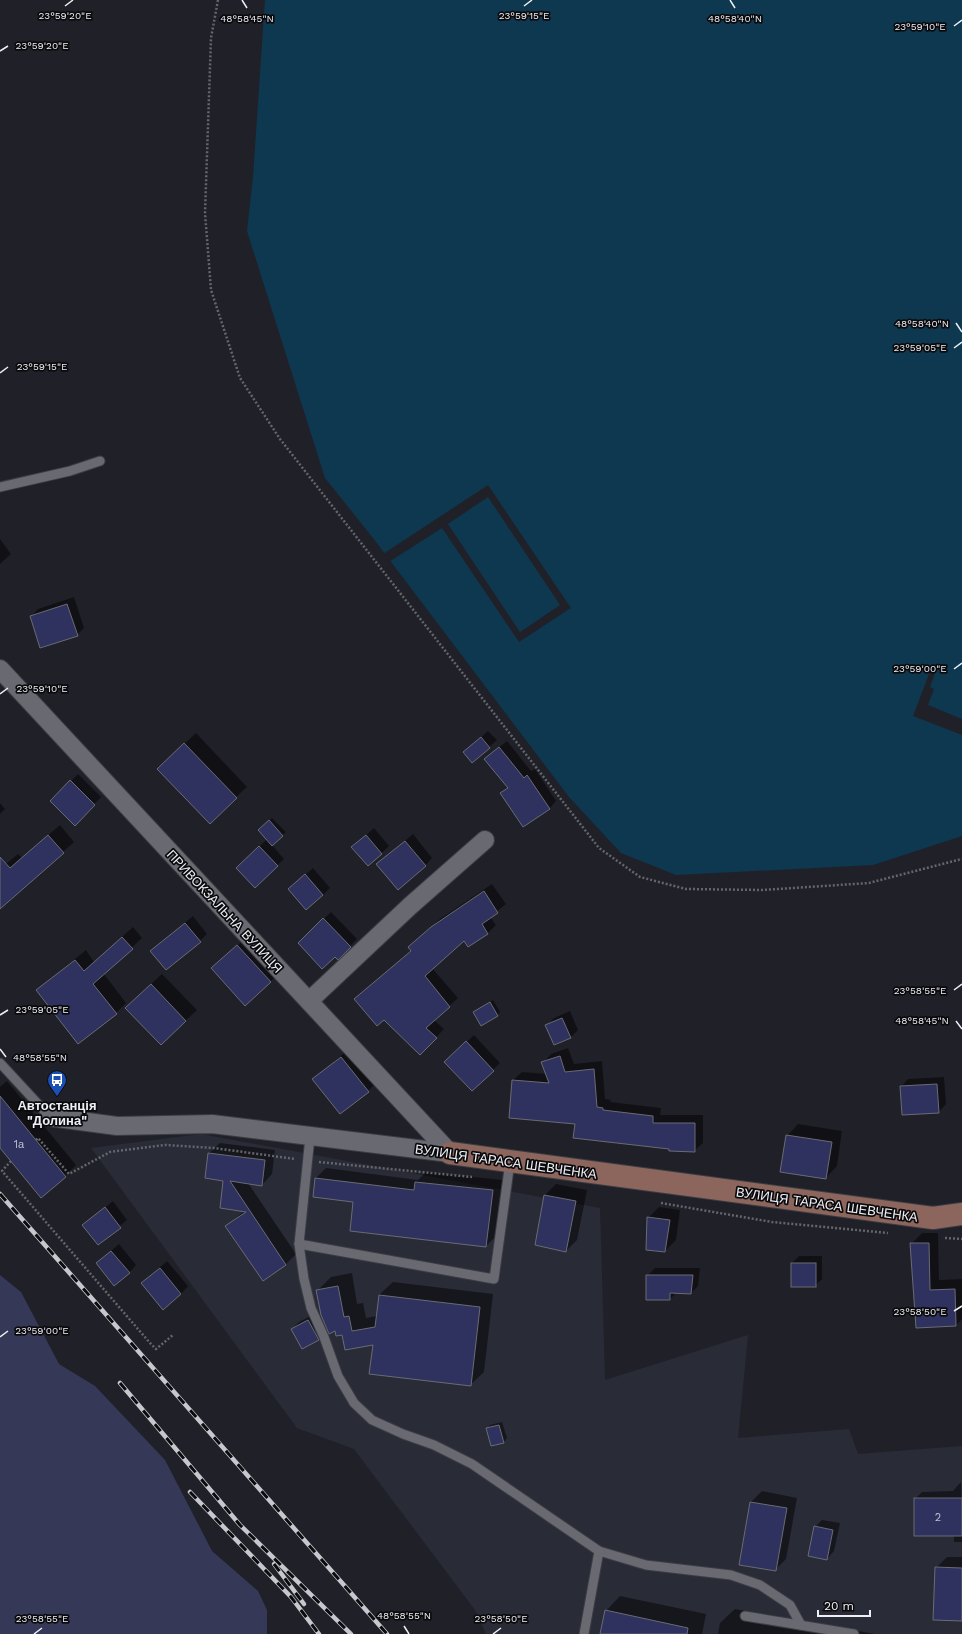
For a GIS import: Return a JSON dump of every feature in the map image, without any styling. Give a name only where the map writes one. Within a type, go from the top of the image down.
[{"type":"street","name":"ПРИВОКЗАЛЬНА ВУЛИЦЯ","points":[[0,669],[450,1153]]},
{"type":"street","points":[[309,1002],[410,906],[485,840]]},
{"type":"street","name":"ВУЛИЦЯ ТАРАСА ШЕВЧЕНКА","points":[[50,1117],[117,1126],[212,1124],[450,1153],[933,1218],[962,1214]]},
{"type":"lane","points":[[0,487],[70,472],[100,461]]},
{"type":"lane","points":[[0,1064],[50,1117]]},
{"type":"lane","points":[[310,1137],[299,1244],[304,1279],[311,1308],[324,1337],[338,1376],[354,1403],[372,1420],[403,1434],[434,1445],[472,1464],[599,1551],[646,1565],[731,1574],[760,1585],[790,1605],[801,1625]]},
{"type":"lane","points":[[299,1244],[494,1279],[510,1162]]},
{"type":"lane","points":[[584,1634],[599,1551]]},
{"type":"lane","points":[[745,1616],[854,1634]]},
{"type":"path","points":[[218,0],[211,38],[205,213],[211,290],[240,378],[280,439],[599,848],[640,876],[686,889],[763,890],[869,883],[962,859]]},
{"type":"path","points":[[36,1140],[38,1138],[69,1174],[110,1152],[165,1145],[214,1148],[307,1161],[477,1178]]},
{"type":"path","points":[[11,1161],[2,1171],[150,1343],[156,1349],[173,1335]]},
{"type":"path","points":[[653,1202],[772,1222],[892,1234]]},
{"type":"path","points":[[938,1237],[962,1239]]},
{"type":"shaded area","points":[[265,0],[962,0],[962,836],[873,865],[676,875],[621,853],[569,797],[373,538],[325,478],[247,231],[253,177]]},
{"type":"shaded area","points":[[201,1134],[600,1208],[605,1380],[748,1335],[738,1438],[849,1429],[858,1454],[962,1446],[962,1634],[486,1634],[475,1610],[354,1449],[297,1428],[91,1148]]},
{"type":"shaded area","points":[[0,1275],[21,1292],[59,1364],[95,1386],[165,1460],[212,1551],[258,1591],[267,1610],[267,1634],[0,1634]]},
{"type":"pier","points":[[488,485],[571,608],[519,642],[442,528],[389,562],[383,554]],"holes":[[[488,497],[560,605],[520,632],[448,524]]]},
{"type":"pier","points":[[932,666],[937,668],[930,687],[934,689],[928,705],[962,719],[962,735],[913,716]]},
{"type":"building","points":[[67,604],[78,636],[40,648],[30,616]]},
{"type":"building","points":[[481,737],[490,748],[472,763],[463,752]]},
{"type":"building","points":[[184,743],[237,798],[210,824],[157,769]]},
{"type":"building","points":[[499,747],[524,778],[527,775],[550,809],[523,827],[500,793],[508,788],[484,759]]},
{"type":"building","points":[[70,780],[95,805],[75,826],[50,801]]},
{"type":"building","points":[[269,820],[283,836],[272,846],[258,830]]},
{"type":"building","points":[[48,835],[64,853],[0,909],[0,857],[10,868]]},
{"type":"building","points":[[366,835],[382,854],[368,866],[351,847]]},
{"type":"building","points":[[405,841],[426,866],[398,890],[376,864]]},
{"type":"building","points":[[259,846],[278,866],[255,888],[236,868]]},
{"type":"building","points":[[305,874],[323,895],[306,910],[288,889]]},
{"type":"building","points":[[484,891],[498,913],[482,924],[488,934],[468,947],[464,941],[425,976],[450,1007],[426,1028],[437,1038],[420,1055],[384,1020],[377,1026],[354,999],[411,951],[408,947],[431,927]]},
{"type":"building","points":[[323,918],[351,947],[338,960],[335,957],[322,969],[298,943]]},
{"type":"building","points":[[185,923],[201,942],[166,970],[150,951]]},
{"type":"building","points":[[122,937],[133,949],[93,984],[117,1014],[78,1044],[36,990],[75,960],[84,971]]},
{"type":"building","points":[[237,945],[271,982],[245,1006],[211,968]]},
{"type":"building","points":[[151,984],[186,1021],[161,1045],[125,1008]]},
{"type":"building","points":[[490,1002],[498,1016],[481,1026],[473,1012]]},
{"type":"building","points":[[562,1018],[571,1038],[554,1045],[545,1025]]},
{"type":"building","points":[[466,1041],[494,1071],[472,1091],[444,1062]]},
{"type":"building","points":[[560,1056],[565,1072],[594,1069],[597,1107],[603,1108],[603,1110],[653,1116],[653,1123],[695,1123],[695,1152],[669,1151],[669,1149],[573,1138],[575,1124],[509,1118],[512,1080],[549,1083],[541,1062]]},
{"type":"building","points":[[341,1057],[369,1092],[340,1114],[312,1079]]},
{"type":"building","points":[[937,1084],[939,1113],[902,1115],[900,1086]]},
{"type":"building","points":[[0,1096],[66,1177],[41,1198],[0,1148]]},
{"type":"building","points":[[786,1135],[832,1142],[826,1179],[780,1172]]},
{"type":"building","points":[[208,1153],[265,1160],[262,1186],[230,1181],[286,1265],[263,1281],[225,1226],[246,1212],[220,1208],[223,1181],[205,1178]]},
{"type":"building","points":[[315,1178],[414,1190],[415,1182],[493,1190],[486,1247],[350,1231],[353,1202],[313,1197]]},
{"type":"building","points":[[544,1195],[576,1201],[566,1252],[535,1245]]},
{"type":"building","points":[[105,1207],[121,1228],[98,1245],[82,1225]]},
{"type":"building","points":[[647,1217],[670,1220],[665,1252],[646,1250]]},
{"type":"building","points":[[910,1243],[929,1243],[930,1290],[955,1289],[956,1326],[916,1328]]},
{"type":"building","points":[[111,1251],[130,1273],[114,1286],[96,1263]]},
{"type":"building","points":[[791,1263],[816,1263],[816,1287],[791,1287]]},
{"type":"building","points":[[160,1268],[181,1294],[163,1310],[141,1283]]},
{"type":"building","points":[[646,1275],[693,1275],[691,1294],[670,1293],[670,1300],[646,1300]]},
{"type":"building","points":[[338,1286],[344,1317],[349,1316],[352,1331],[375,1327],[379,1295],[480,1307],[471,1386],[369,1374],[373,1345],[345,1350],[342,1335],[336,1336],[335,1331],[329,1334],[321,1315],[316,1290]]},
{"type":"building","points":[[308,1320],[319,1340],[302,1349],[291,1329]]},
{"type":"building","points":[[499,1425],[504,1443],[491,1446],[486,1428]]},
{"type":"building","points":[[914,1498],[962,1498],[962,1536],[914,1536]]},
{"type":"building","points":[[750,1502],[787,1508],[776,1571],[739,1565]]},
{"type":"building","points":[[814,1526],[833,1530],[827,1560],[808,1556]]},
{"type":"building","points":[[935,1567],[962,1568],[962,1621],[933,1620]]},
{"type":"building","points":[[605,1610],[688,1628],[687,1634],[600,1634]]},
{"type":"railway","points":[[0,1194],[387,1634]]},
{"type":"railway","points":[[120,1383],[240,1525],[351,1634]]},
{"type":"railway","points":[[190,1492],[291,1597],[319,1634]]},
{"type":"railway","points":[[274,1564],[304,1604]]},
{"type":"place","name":"Автостанція \"Долина\"","points":[[57,1097]]}]
